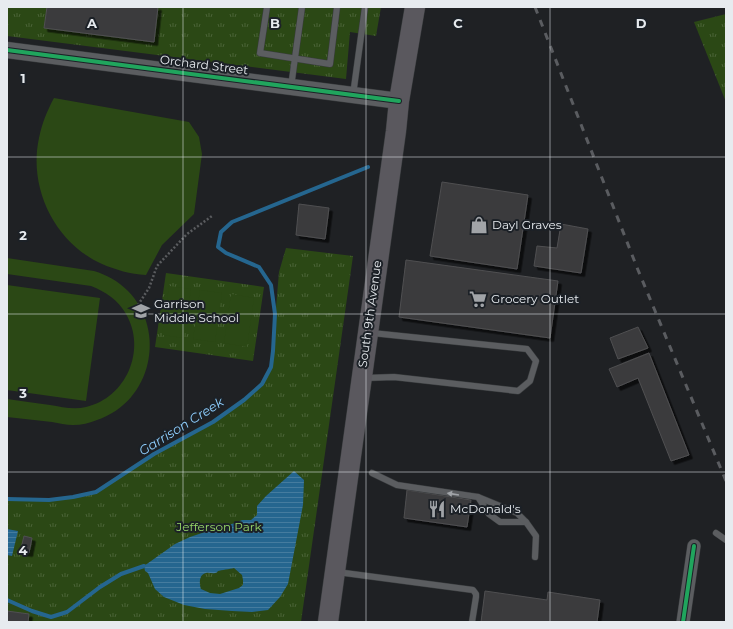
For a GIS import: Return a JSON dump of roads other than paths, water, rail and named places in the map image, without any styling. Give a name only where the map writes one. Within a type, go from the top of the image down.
[{"type":"main road","name":"South 9th Avenue","points":[[328,622],[396,132],[399,101],[415,7]]},
{"type":"street","name":"Orchard Street","points":[[7,50],[399,101]]},
{"type":"street","points":[[683,622],[694,546]]},
{"type":"lane","points":[[267,7],[260,53],[330,64],[337,7]]},
{"type":"lane","points":[[290,86],[302,7]]},
{"type":"lane","points":[[353,95],[365,7]]},
{"type":"lane","points":[[362,378],[394,377],[518,391],[530,381],[536,361],[527,350],[368,333]]},
{"type":"lane","points":[[372,473],[397,485],[478,497],[517,513],[526,522],[536,536],[535,557]]},
{"type":"lane","points":[[478,497],[489,514],[500,522],[526,522]]},
{"type":"lane","points":[[716,533],[726,540]]},
{"type":"lane","points":[[335,571],[473,590],[476,597],[472,622]]},
{"type":"water","points":[[294,471],[304,480],[303,505],[288,584],[280,597],[268,610],[252,612],[205,609],[184,605],[164,597],[155,589],[148,573],[145,571],[144,566],[175,544],[190,537],[242,520],[251,520],[257,515],[257,506]],"holes":[[[234,568],[242,575],[243,585],[239,588],[220,594],[210,593],[201,589],[200,580],[204,574],[216,573],[218,571]]]},
{"type":"water","points":[[7,529],[18,531],[12,556],[7,555]]},
{"type":"waterway","name":"Garrison Creek","points":[[7,499],[49,500],[96,492],[154,454],[213,422],[244,400],[262,384],[271,367],[273,351],[275,314],[271,285],[259,267],[226,253],[218,247],[221,232],[232,222],[368,167]]},
{"type":"waterway","points":[[7,600],[32,611],[51,617],[67,612],[100,587],[121,574],[144,566]]},
{"type":"railway","points":[[535,7],[638,270],[726,481]]},
{"type":"place","name":"Dayl Graves","points":[[479,225]]},
{"type":"place","name":"Grocery Outlet","points":[[478,299]]},
{"type":"place","name":"Garrison Middle School","points":[[141,311]]},
{"type":"place","name":"McDonald's","points":[[437,509]]},
{"type":"park label","name":"Jefferson Park","points":[[219,527]]}]
